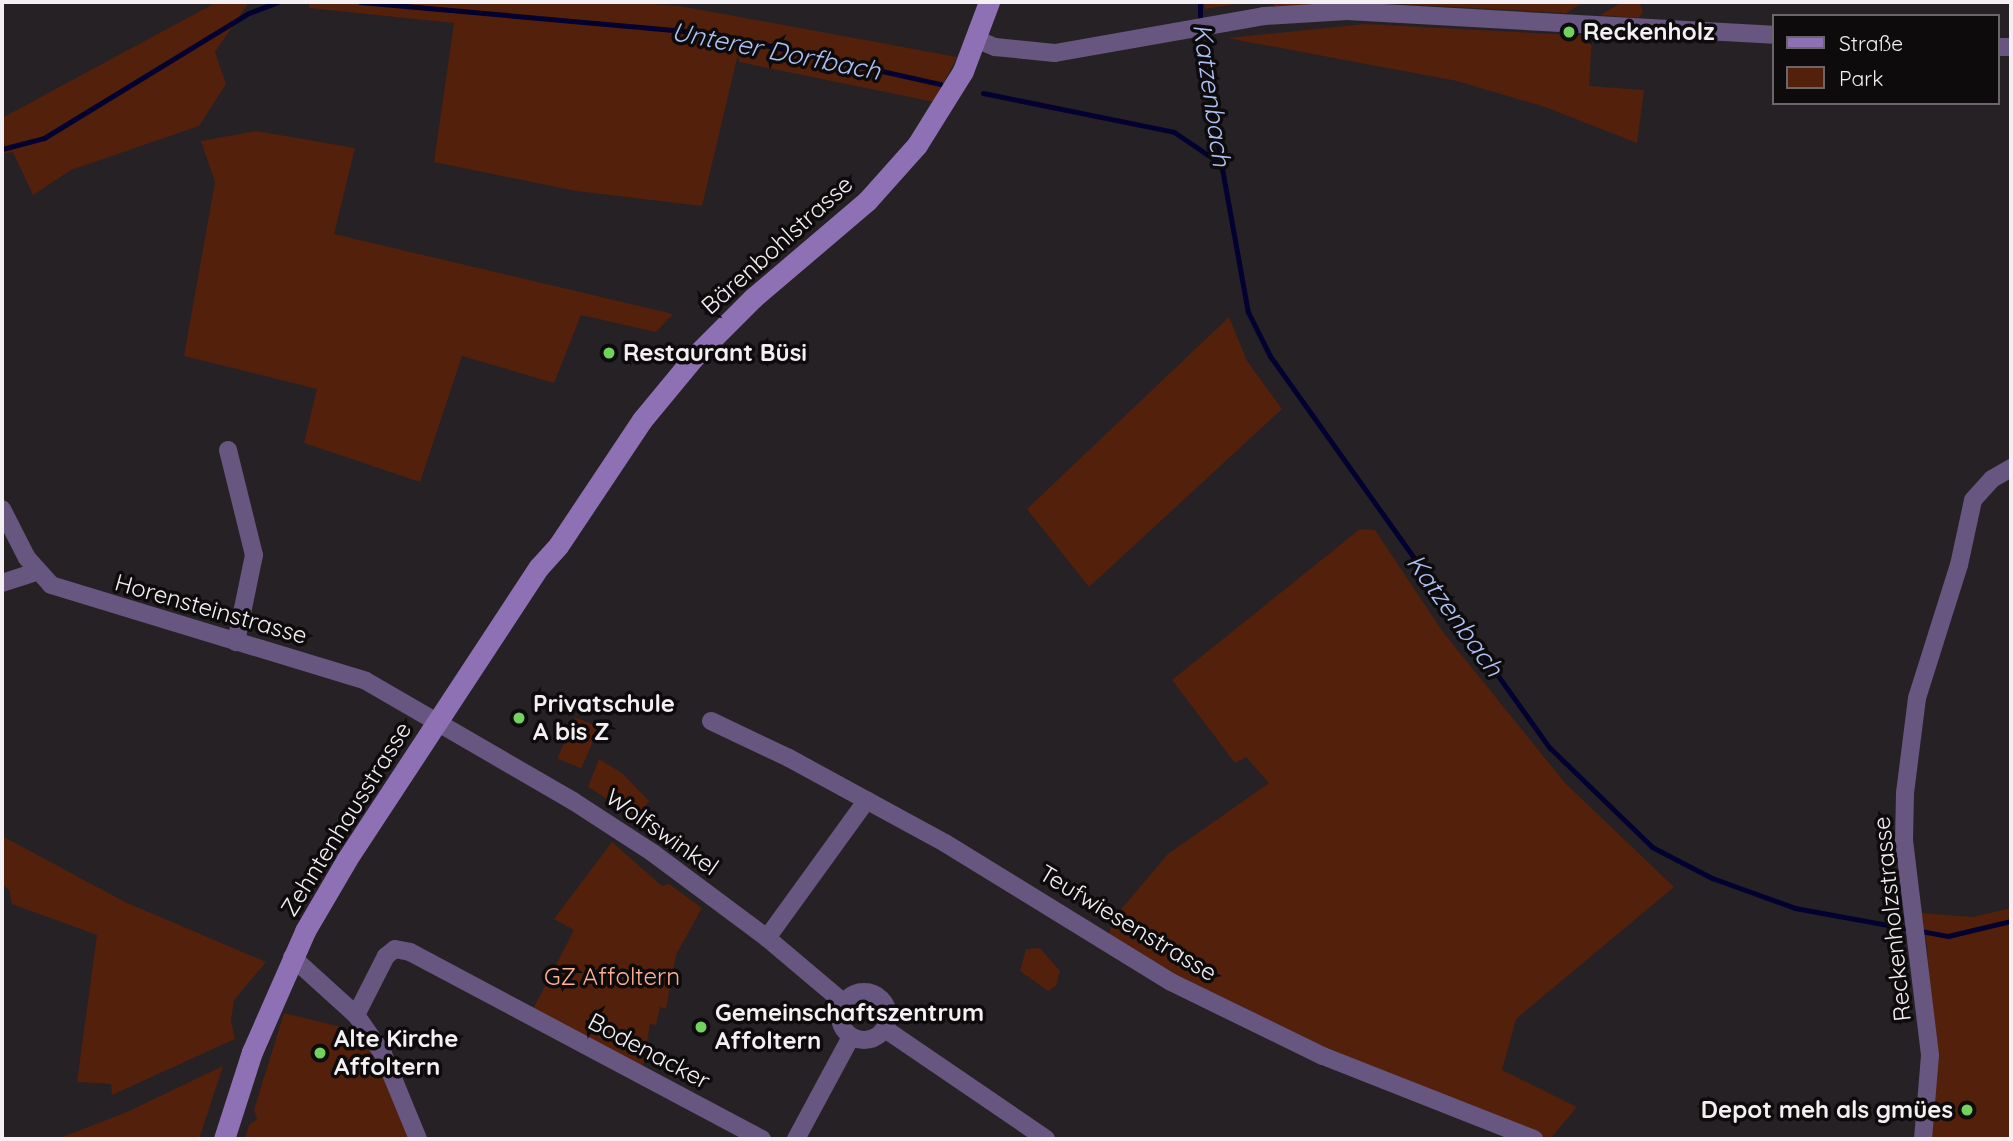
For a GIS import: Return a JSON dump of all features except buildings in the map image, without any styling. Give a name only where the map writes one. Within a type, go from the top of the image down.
[{"type":"street","name":"Bärenbohlstrasse","points":[[438,723],[539,567],[558,546],[642,420],[737,314],[892,175],[946,103],[976,39],[989,2]]},
{"type":"street","points":[[976,39],[995,47],[1055,53],[1273,15],[1360,11],[1772,35]]},
{"type":"street","points":[[228,450],[254,555],[236,642]]},
{"type":"street","name":"Reckenholzstrasse","points":[[1923,1139],[1930,1055],[1904,829],[1917,698],[1959,565],[1973,500],[1992,479],[2011,468]]},
{"type":"street","name":"Horensteinstrasse","points":[[2,509],[36,572],[69,594],[366,681],[438,723]]},
{"type":"street","points":[[2,583],[36,572]]},
{"type":"street","name":"Teufwiesenstrasse","points":[[711,722],[867,800],[1097,932],[1171,982],[1323,1056],[1534,1139]]},
{"type":"street","name":"Wolfswinkel","points":[[438,723],[573,801],[767,937],[843,1002]]},
{"type":"street","name":"Zehntenhausstrasse","points":[[224,1139],[252,1052],[292,957],[347,859],[438,723]]},
{"type":"street","points":[[767,937],[867,800]]},
{"type":"street","name":"Bodenacker","points":[[356,1015],[386,956],[395,949],[410,952],[762,1139]]},
{"type":"street","points":[[292,957],[356,1015],[383,1054],[418,1139]]},
{"type":"street","points":[[854,993],[874,994],[887,1009],[885,1029],[873,1039],[851,1037],[839,1017],[843,1002],[854,993]]},
{"type":"street","points":[[885,1029],[1046,1139]]},
{"type":"street","points":[[796,1139],[851,1037]]},
{"type":"green space","points":[[217,2],[249,2],[215,52],[226,84],[199,126],[71,170],[33,195],[13,152],[2,154],[2,118]]},
{"type":"green space","points":[[309,2],[621,2],[680,6],[957,57],[934,102],[739,62],[738,54],[702,206],[576,191],[434,162],[454,23],[309,8]]},
{"type":"green space","points":[[1204,2],[1247,2],[1205,9]]},
{"type":"green space","points":[[1271,2],[1360,2],[1276,7]]},
{"type":"green space","points":[[1360,2],[1584,2],[1566,13]]},
{"type":"green space","points":[[1623,2],[1639,2],[1643,11],[1639,18],[1600,15]]},
{"type":"green space","points":[[1365,24],[1592,36],[1589,86],[1644,90],[1637,143],[1545,107],[1457,81],[1227,38]]},
{"type":"green space","points":[[256,131],[355,148],[334,234],[673,314],[656,332],[581,315],[554,383],[462,356],[420,482],[304,443],[317,389],[184,356],[215,182],[201,141]]},
{"type":"green space","points":[[1229,317],[1247,361],[1282,409],[1089,587],[1027,509]]},
{"type":"green space","points":[[1360,529],[1375,530],[1443,632],[1565,783],[1674,887],[1516,1019],[1502,1070],[1577,1107],[1550,1139],[1322,1051],[1203,994],[1109,936],[1112,920],[1168,854],[1269,783],[1246,757],[1235,763],[1172,680]]},
{"type":"green space","points":[[575,717],[599,727],[581,769],[557,758]]},
{"type":"green space","points":[[599,759],[622,773],[649,801],[637,818],[588,787]]},
{"type":"green space","points":[[2,836],[125,902],[266,962],[234,1000],[231,1021],[235,1039],[112,1095],[111,1084],[77,1082],[97,935],[12,904],[9,890],[2,883]]},
{"type":"green space","name":"GZ Affoltern","points":[[612,842],[662,886],[669,884],[702,908],[676,955],[666,1009],[660,1007],[656,1025],[650,1024],[643,1067],[533,1009],[574,930],[554,919]]},
{"type":"green space","points":[[2011,908],[2011,1139],[1927,1139],[1935,1065],[1927,946],[1921,913],[1973,917]]},
{"type":"green space","points":[[1040,948],[1060,971],[1056,986],[1048,991],[1020,971],[1026,949]]},
{"type":"green space","points":[[284,1013],[361,1032],[371,1045],[411,1139],[245,1139],[249,1125],[257,1119],[254,1110]]},
{"type":"green space","points":[[223,1066],[199,1139],[57,1139],[127,1112]]},
{"type":"shaded area","points":[[171,594],[198,599],[196,608],[169,603]]},
{"type":"waterway","name":"Unterer Dorfbach","points":[[2,149],[44,138],[249,13],[278,2]]},
{"type":"waterway","name":"Unterer Dorfbach","points":[[360,2],[716,34],[940,84]]},
{"type":"waterway","name":"Katzenbach","points":[[1200,2],[1200,46],[1248,312],[1270,356],[1550,748],[1652,847],[1712,878],[1795,908],[1948,936],[2011,921]]},
{"type":"waterway","name":"Unterer Dorfbach","points":[[983,93],[1174,132],[1221,164]]},
{"type":"place","name":"Reckenholz","points":[[1569,32]]},
{"type":"place","name":"Restaurant Büsi","points":[[609,353]]},
{"type":"place","name":"Privatschule A bis Z","points":[[519,718]]},
{"type":"place","name":"Gemeinschaftszentrum Affoltern","points":[[701,1027]]},
{"type":"place","name":"Alte Kirche Affoltern","points":[[320,1053]]},
{"type":"place","name":"Depot meh als gmües","points":[[1967,1110]]}]
